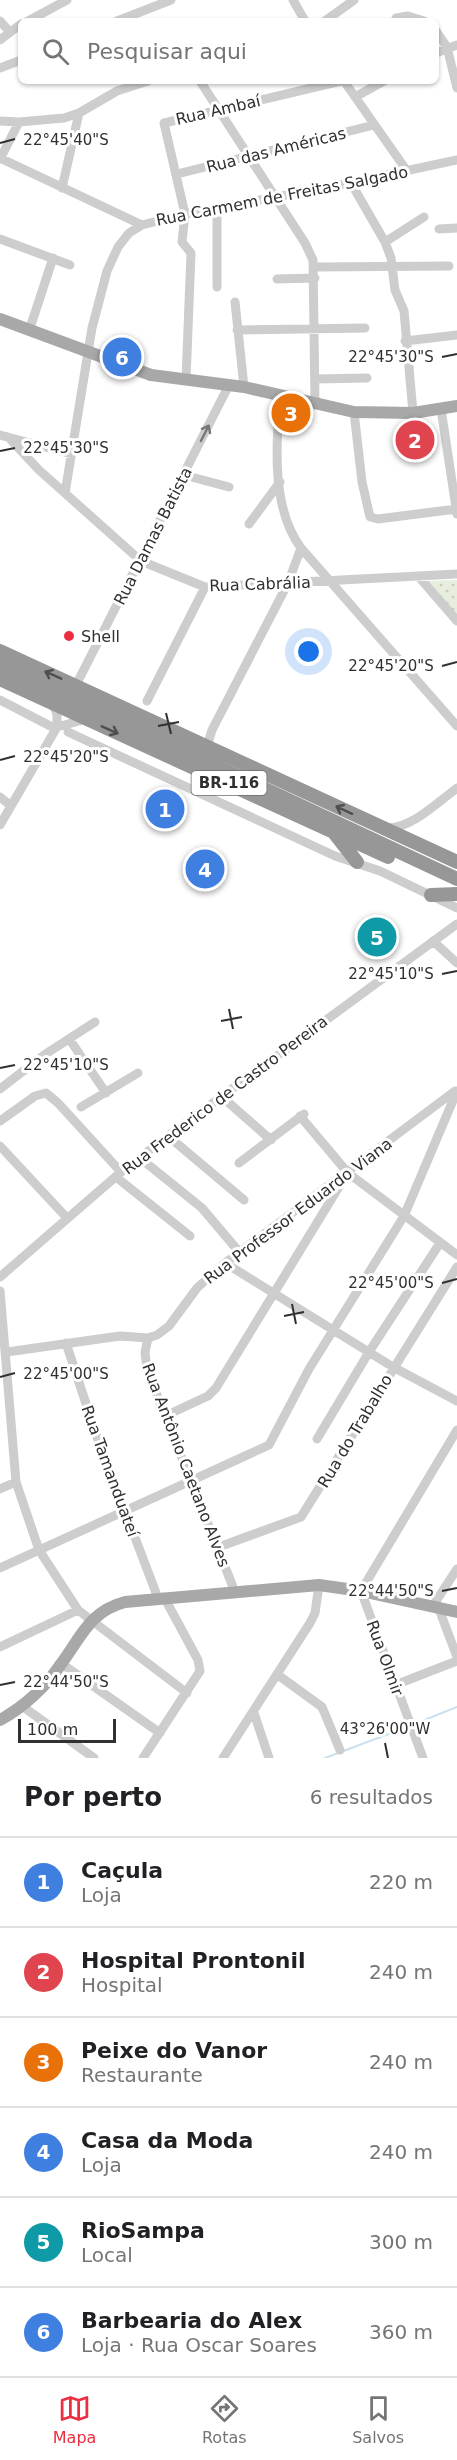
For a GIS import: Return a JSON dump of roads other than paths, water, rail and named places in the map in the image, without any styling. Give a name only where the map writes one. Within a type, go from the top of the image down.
[{"type":"highway","name":"BR-116","points":[[0,651],[457,862]]},
{"type":"highway","name":"BR-116","points":[[0,665],[457,879]]},
{"type":"highway","name":"BR-116","points":[[0,679],[457,889]]},
{"type":"highway","points":[[333,832],[357,862]]},
{"type":"highway","points":[[431,896],[457,894]]},
{"type":"main road","points":[[0,319],[151,375],[243,387],[354,412],[413,413],[457,406]]},
{"type":"main road","points":[[0,1720],[22,1706],[62,1664],[90,1621],[106,1608],[115,1605],[161,1598],[319,1585],[361,1591],[438,1610],[457,1612]]},
{"type":"street","points":[[34,18],[67,0]]},
{"type":"street","points":[[125,18],[171,0]]},
{"type":"street","points":[[293,0],[303,18]]},
{"type":"street","points":[[329,18],[354,0]]},
{"type":"street","points":[[396,18],[408,16],[414,18]]},
{"type":"street","points":[[0,21],[9,31]]},
{"type":"street","points":[[0,40],[18,26]]},
{"type":"street","points":[[439,35],[447,47],[457,88]]},
{"type":"street","points":[[439,51],[457,45]]},
{"type":"street","points":[[0,68],[18,61]]},
{"type":"street","points":[[0,121],[53,120],[80,113],[117,91],[139,84]]},
{"type":"street","points":[[202,84],[305,243],[315,267],[315,404]]},
{"type":"street","name":"Rua Ambaí","points":[[177,174],[164,123],[330,84]]},
{"type":"street","points":[[345,84],[407,171]]},
{"type":"street","points":[[355,97],[379,84]]},
{"type":"street","points":[[62,188],[80,113]]},
{"type":"street","points":[[19,122],[0,159],[142,225]]},
{"type":"street","name":"Rua das Américas","points":[[177,174],[374,125]]},
{"type":"street","name":"Rua Carmem de Freitas Salgado","points":[[65,493],[87,352],[111,262],[125,236],[142,225],[185,214],[351,183],[457,160]]},
{"type":"street","points":[[177,174],[185,214],[182,242],[191,256],[186,380]]},
{"type":"street","points":[[351,183],[385,242],[393,267],[395,290],[404,311],[413,413]]},
{"type":"street","points":[[217,208],[217,287]]},
{"type":"street","points":[[385,242],[424,217]]},
{"type":"street","points":[[439,229],[457,228]]},
{"type":"street","points":[[0,239],[70,265]]},
{"type":"street","points":[[29,331],[53,258]]},
{"type":"street","points":[[315,267],[449,266]]},
{"type":"street","points":[[277,279],[315,278]]},
{"type":"street","points":[[235,302],[243,387]]},
{"type":"street","points":[[237,330],[365,328]]},
{"type":"street","points":[[405,341],[457,335]]},
{"type":"street","points":[[316,379],[367,378]]},
{"type":"street","name":"Rua Damas Batista","points":[[76,686],[229,385]]},
{"type":"street","points":[[280,394],[277,437],[280,482],[289,531],[301,548],[457,726]]},
{"type":"street","points":[[354,412],[362,482],[370,517],[378,519],[457,512],[441,409]]},
{"type":"street","points":[[4,436],[72,454]]},
{"type":"street","name":"Rua Cabrália","points":[[4,436],[141,561],[205,588],[457,574]]},
{"type":"street","points":[[184,475],[230,487]]},
{"type":"street","points":[[249,524],[280,482]]},
{"type":"street","points":[[207,747],[212,730],[288,583],[301,548]]},
{"type":"street","points":[[419,577],[457,621]]},
{"type":"street","points":[[147,701],[205,588]]},
{"type":"street","points":[[0,700],[57,728],[86,719]]},
{"type":"street","points":[[0,825],[57,728],[57,715],[53,703]]},
{"type":"street","points":[[68,732],[335,856],[357,862],[457,908]]},
{"type":"street","points":[[382,827],[397,828],[457,788]]},
{"type":"street","points":[[0,797],[10,806]]},
{"type":"street","points":[[409,821],[410,834],[426,848]]},
{"type":"street","name":"Rua Frederico de Castro Pereira","points":[[0,1277],[66,1218],[168,1136],[457,924]]},
{"type":"street","points":[[433,941],[457,963]]},
{"type":"street","points":[[0,1089],[44,1055],[95,1022]]},
{"type":"street","points":[[70,1040],[106,1093]]},
{"type":"street","points":[[81,1107],[138,1073]]},
{"type":"street","points":[[0,1568],[263,1448],[273,1440],[284,1415],[332,1329],[404,1216],[457,1090]]},
{"type":"street","name":"Rua Professor Eduardo Viana","points":[[148,1338],[157,1335],[169,1326],[197,1288],[225,1263],[457,1090]]},
{"type":"street","points":[[0,1121],[35,1096],[46,1093],[58,1103],[119,1174],[190,1236]]},
{"type":"street","points":[[221,1096],[270,1140]]},
{"type":"street","points":[[238,1163],[303,1115],[348,1173],[457,1255]]},
{"type":"street","points":[[168,1136],[244,1200]]},
{"type":"street","points":[[0,1146],[66,1218]]},
{"type":"street","points":[[140,1158],[201,1208],[240,1253]]},
{"type":"street","points":[[165,1416],[212,1392],[348,1173]]},
{"type":"street","points":[[316,1196],[323,1212]]},
{"type":"street","points":[[317,1440],[369,1352],[440,1243]]},
{"type":"street","points":[[225,1263],[393,1367],[457,1401]]},
{"type":"street","name":"Rua do Trabalho","points":[[216,1548],[301,1517],[323,1486],[393,1367],[457,1267]]},
{"type":"street","points":[[0,1291],[8,1363],[16,1482],[39,1550],[78,1610],[187,1693],[143,1758]]},
{"type":"street","points":[[7,1352],[120,1336],[148,1338]]},
{"type":"street","name":"Rua Antônio Caetano Alves","points":[[148,1338],[145,1352],[147,1370],[235,1592]]},
{"type":"street","name":"Rua Tamanduateí","points":[[66,1343],[80,1388],[126,1512],[161,1598],[200,1666],[198,1676],[187,1693]]},
{"type":"street","points":[[0,1369],[8,1363]]},
{"type":"street","points":[[361,1591],[457,1430]]},
{"type":"street","points":[[0,1489],[16,1482]]},
{"type":"street","points":[[395,1685],[457,1659],[436,1601],[457,1569]]},
{"type":"street","points":[[223,1758],[254,1713],[315,1613],[319,1585]]},
{"type":"street","name":"Rua Olmir","points":[[361,1591],[423,1758]]},
{"type":"street","points":[[0,1647],[78,1610]]},
{"type":"street","points":[[62,1664],[160,1733]]},
{"type":"street","points":[[278,1675],[322,1707],[340,1750]]},
{"type":"street","points":[[22,1706],[94,1758]]},
{"type":"street","points":[[254,1713],[269,1758]]},
{"type":"waterway","points":[[412,1725],[457,1707]]},
{"type":"waterway","points":[[325,1758],[407,1727]]},
{"type":"place","name":"Barbearia do Alex","points":[[122,357]]},
{"type":"place","name":"Peixe do Vanor","points":[[291,413]]},
{"type":"place","name":"Hospital Prontonil","points":[[415,440]]},
{"type":"place","name":"Shell","points":[[69,636]]},
{"type":"place","name":"Caçula","points":[[165,809]]},
{"type":"place","name":"Casa da Moda","points":[[205,869]]},
{"type":"place","name":"RioSampa","points":[[377,937]]}]
